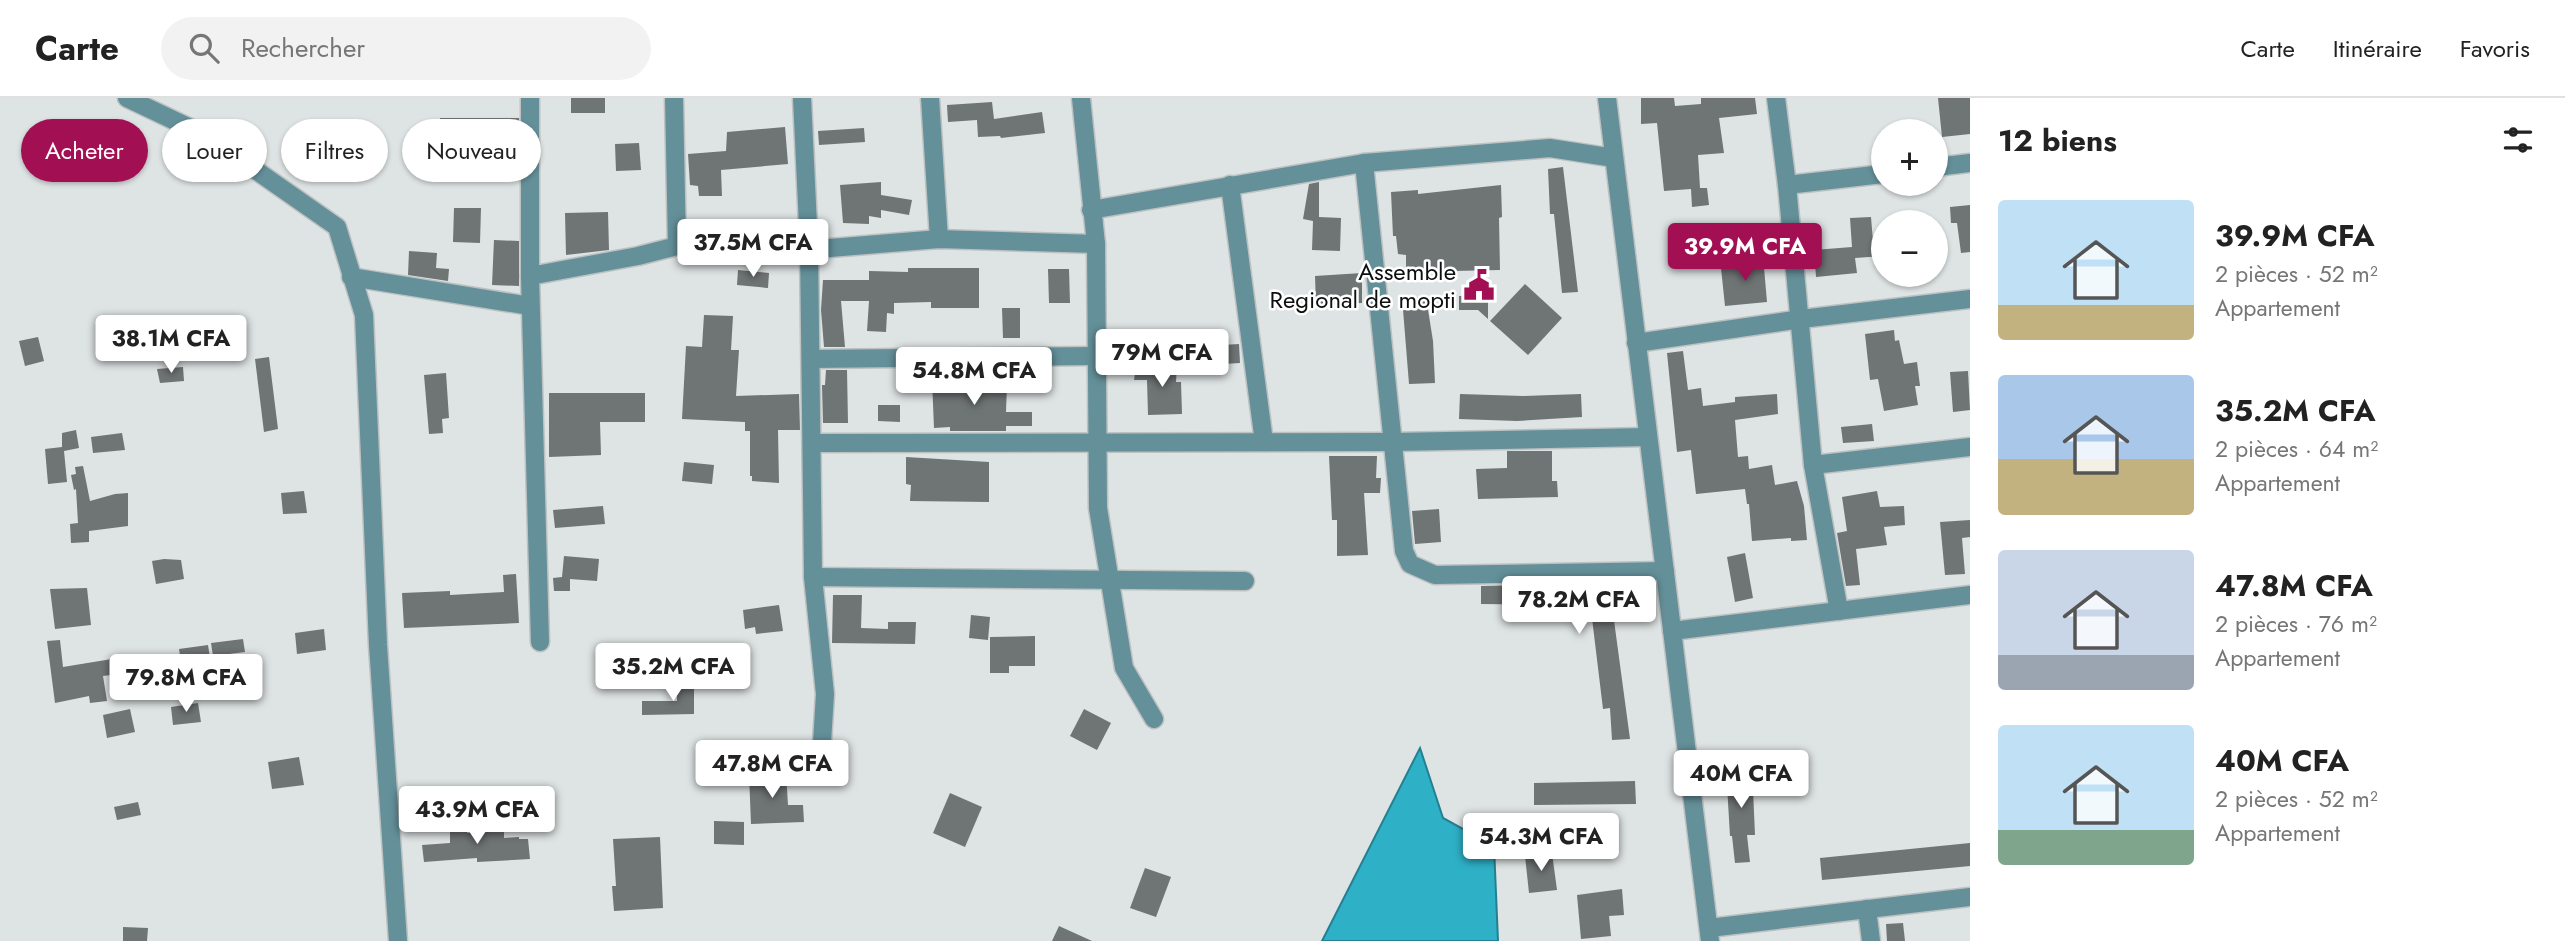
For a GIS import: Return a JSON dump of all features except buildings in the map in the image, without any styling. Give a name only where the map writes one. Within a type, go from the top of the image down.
[{"type":"street","points":[[127,98],[207,135],[337,227],[364,315],[378,645],[398,941]]},
{"type":"street","points":[[530,98],[530,306],[540,642]]},
{"type":"street","points":[[674,98],[677,246]]},
{"type":"street","points":[[802,98],[811,359],[813,577],[825,694],[820,775]]},
{"type":"street","points":[[930,98],[939,240]]},
{"type":"street","points":[[1081,98],[1096,244],[1098,509],[1112,580],[1124,668],[1154,719]]},
{"type":"street","points":[[1606,98],[1709,934],[1867,909],[1970,897]]},
{"type":"street","points":[[1776,98],[1801,319],[1812,466],[1839,611]]},
{"type":"street","points":[[1091,210],[1364,163],[1550,148],[1614,158]]},
{"type":"street","points":[[1364,163],[1404,551],[1410,564],[1435,575],[1665,571]]},
{"type":"street","points":[[1948,166],[1970,163]]},
{"type":"street","points":[[1787,185],[1871,175]]},
{"type":"street","points":[[1230,185],[1264,442]]},
{"type":"street","points":[[530,276],[677,246],[831,248],[939,240],[1096,244]]},
{"type":"street","points":[[351,277],[530,306]]},
{"type":"street","points":[[1636,343],[1801,319],[1970,299]]},
{"type":"street","points":[[811,359],[1097,356]]},
{"type":"street","points":[[812,443],[1393,442],[1647,437]]},
{"type":"street","points":[[1812,466],[1970,447]]},
{"type":"street","points":[[813,577],[1245,582]]},
{"type":"street","points":[[1672,631],[1970,595]]},
{"type":"street","points":[[1867,909],[1871,941]]},
{"type":"water","points":[[1420,748],[1443,818],[1494,846],[1498,941],[1322,941]]},
{"type":"place","name":"Assemble Regional de mopti","points":[[1479,285]]}]
